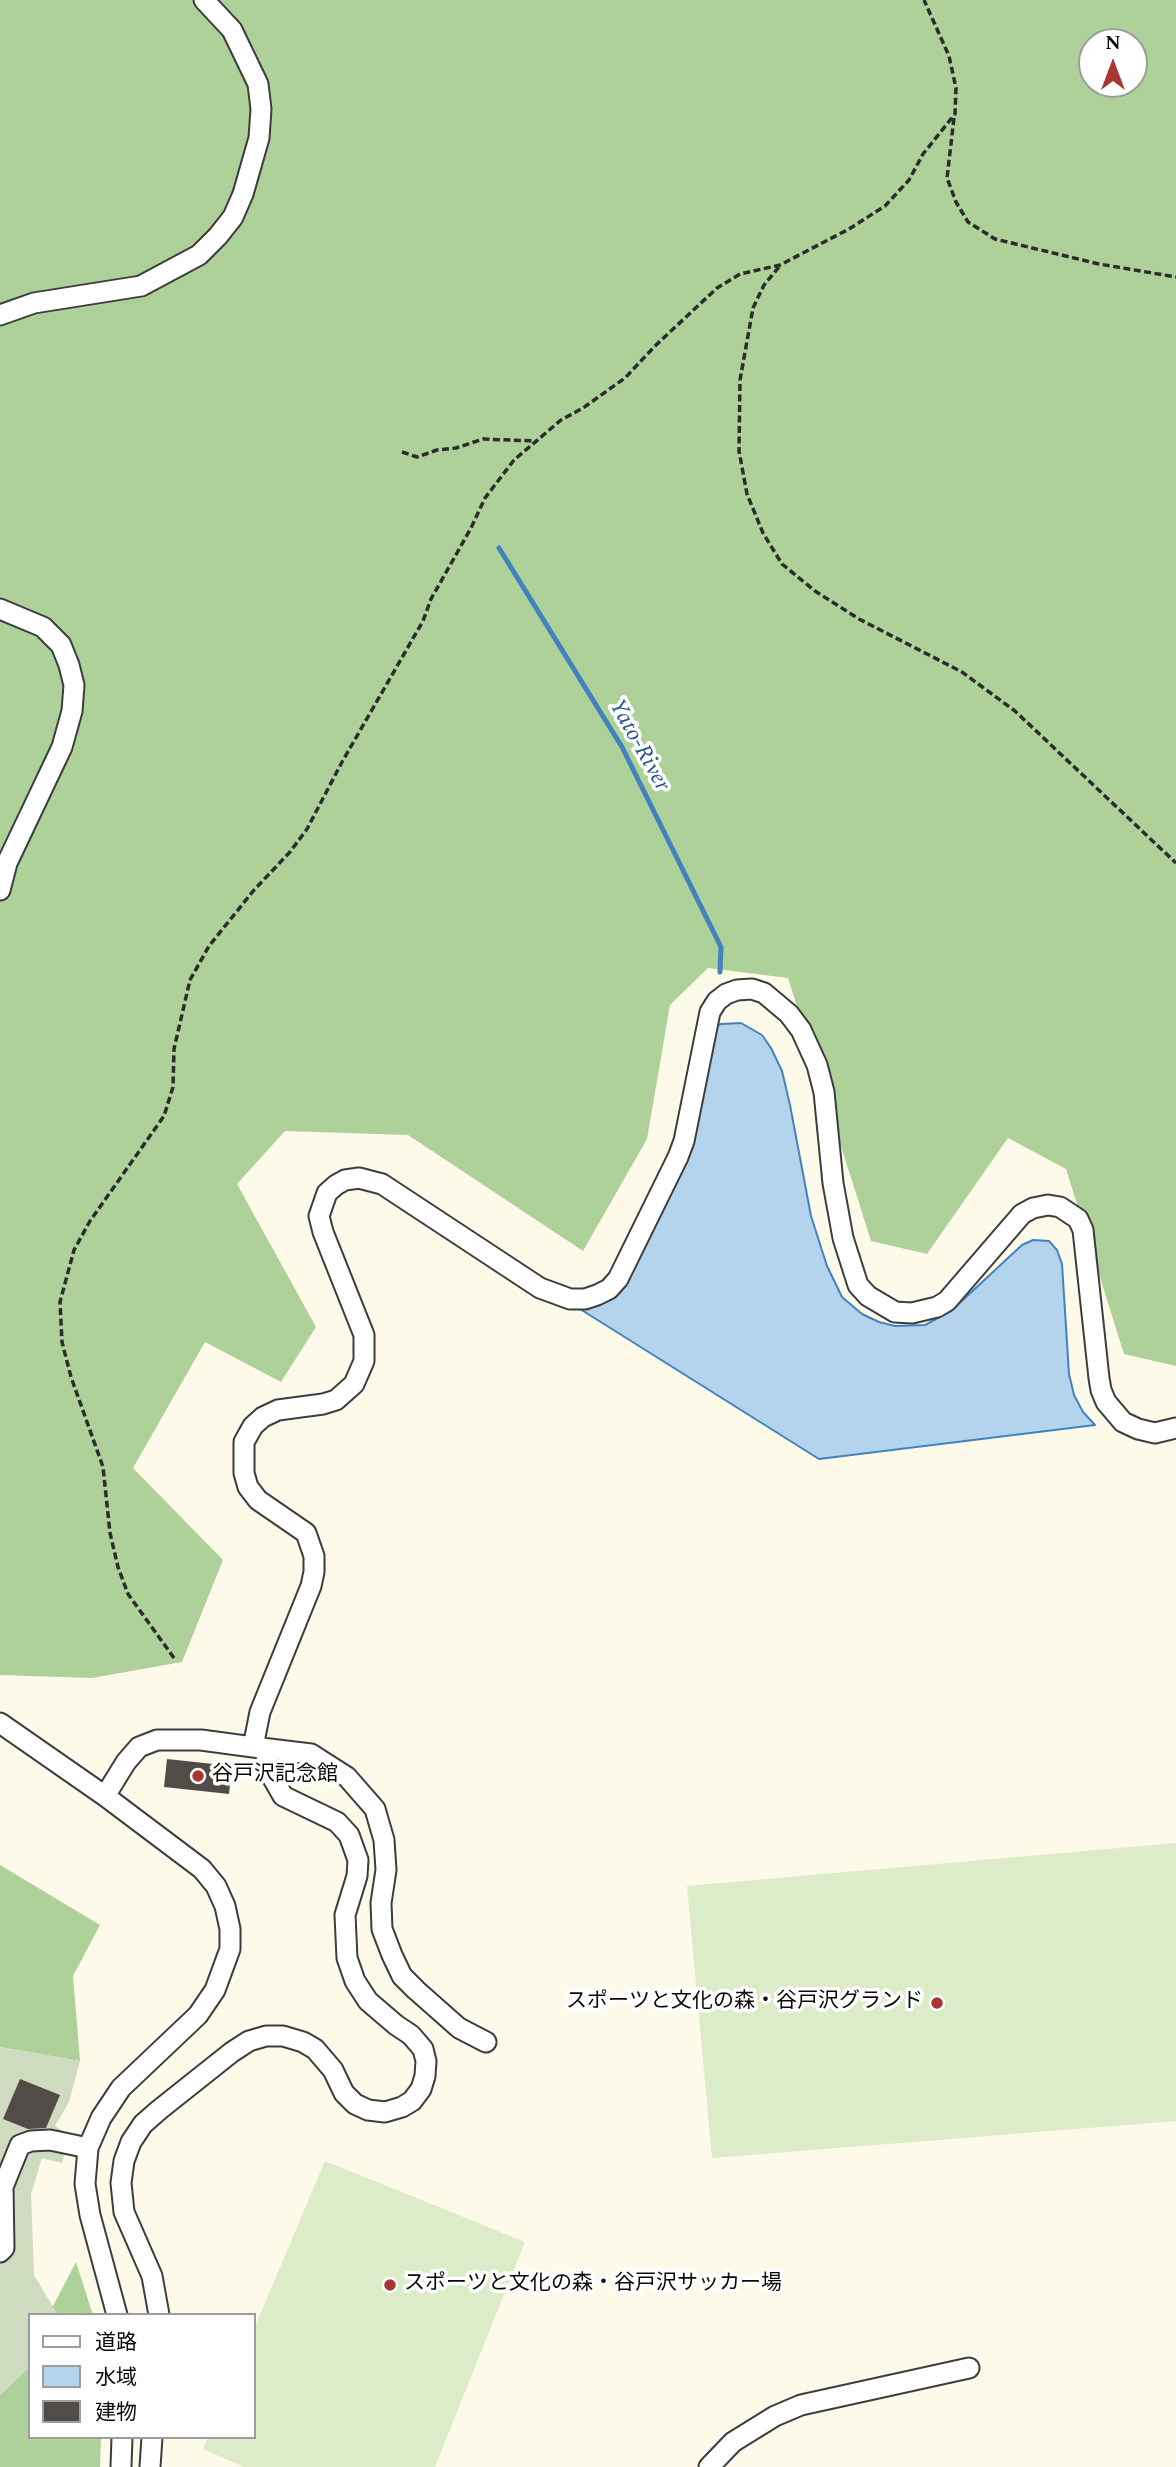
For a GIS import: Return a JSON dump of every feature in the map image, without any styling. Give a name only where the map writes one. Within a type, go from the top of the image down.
[{"type":"street","points":[[0,314],[34,303],[141,286],[200,255],[233,217],[260,138],[258,84],[232,30],[204,0]]},
{"type":"street","points":[[0,609],[43,627],[61,645],[74,685],[72,711],[62,747],[8,863],[0,890]]},
{"type":"street","points":[[159,2313],[152,2276],[124,2212],[121,2183],[124,2161],[131,2142],[143,2124],[232,2052],[249,2041],[266,2036],[283,2036],[315,2049],[333,2070],[344,2093],[355,2104],[368,2110],[384,2112],[402,2107],[417,2095],[425,2077],[426,2061],[423,2049],[411,2035],[368,2001],[355,1980],[347,1958],[345,1915],[357,1876],[358,1860],[349,1835],[337,1822],[283,1796],[259,1747],[260,1712],[311,1586],[314,1556],[306,1533],[258,1500],[248,1487],[244,1473],[244,1442],[253,1426],[263,1417],[278,1410],[323,1404],[345,1394],[354,1384],[364,1361],[364,1335],[323,1232],[320,1216],[327,1193],[345,1180],[359,1178],[382,1184],[540,1288],[570,1298],[597,1295],[609,1289],[618,1279],[678,1157],[684,1141],[710,1012],[717,1001],[737,990],[752,989],[764,993],[776,1002],[795,1022],[809,1045],[824,1092],[835,1193],[843,1238],[858,1285],[867,1296],[895,1312],[912,1313],[937,1307],[947,1301],[1022,1214],[1048,1205],[1060,1207],[1078,1219],[1083,1230],[1099,1378],[1106,1402],[1122,1422],[1138,1429],[1155,1433],[1176,1429]]},
{"type":"street","points":[[0,1723],[105,1796],[202,1869],[216,1886],[225,1906],[230,1929],[230,1949],[215,1990],[198,2015],[121,2088],[101,2118],[88,2148],[85,2183],[90,2215],[116,2313]]},
{"type":"street","points":[[105,1796],[126,1762],[139,1747],[157,1740],[201,1740],[311,1754],[347,1777],[375,1809],[384,1840],[386,1870],[380,1903],[382,1929],[402,1976],[459,2028],[486,2042]]},
{"type":"street","points":[[0,2252],[5,2248],[4,2187],[20,2146],[32,2141],[50,2140],[88,2148]]},
{"type":"street","points":[[709,2467],[733,2442],[775,2416],[793,2409],[969,2368]]},
{"type":"street","points":[[121,2467],[122,2439]]},
{"type":"street","points":[[150,2467],[152,2439]]},
{"type":"path","points":[[924,0],[949,56],[956,88],[947,178],[956,202],[968,222],[995,239],[1099,264],[1176,277]]},
{"type":"path","points":[[174,1658],[128,1594],[118,1567],[110,1532],[103,1467],[65,1354],[60,1302],[74,1250],[90,1221],[164,1116],[173,1087],[174,1049],[190,980],[209,946],[307,830],[342,762],[417,631],[431,599],[485,498],[514,460],[561,420],[625,378],[655,346],[718,288],[740,274],[780,265],[849,229],[885,206],[909,180],[923,154],[955,114]]},
{"type":"path","points":[[780,265],[764,285],[753,308],[740,380],[739,451],[747,494],[763,533],[782,564],[859,619],[962,672],[1015,711],[1176,863]]},
{"type":"path","points":[[402,452],[416,457],[483,439],[535,441]]},
{"type":"green space","points":[[0,0],[1176,0],[1176,1366],[1124,1354],[1066,1169],[1008,1138],[927,1254],[871,1241],[788,978],[708,968],[670,1005],[647,1139],[583,1251],[408,1135],[285,1131],[237,1184],[316,1327],[281,1382],[205,1342],[133,1468],[223,1560],[182,1662],[92,1678],[0,1675]]},
{"type":"green space","name":"スポーツと文化の森・谷戸沢グランド","points":[[1176,1843],[1176,2121],[712,2158],[687,1886]]},
{"type":"green space","points":[[0,1865],[100,1925],[73,1976],[80,2061],[0,2047]]},
{"type":"green space","points":[[0,2047],[80,2061],[69,2102],[55,2126],[70,2135],[62,2163],[42,2158],[31,2194],[34,2275],[57,2313],[28,2313],[28,2368],[0,2395]]},
{"type":"green space","name":"スポーツと文化の森・谷戸沢サッカー場","points":[[325,2161],[525,2242],[435,2467],[244,2467],[203,2449],[207,2439],[256,2439],[256,2324]]},
{"type":"green space","points":[[76,2262],[92,2313],[56,2313],[52,2308]]},
{"type":"green space","points":[[28,2368],[28,2439],[101,2439],[100,2467],[0,2467],[0,2395]]},
{"type":"water","points":[[741,1023],[762,1035],[782,1071],[811,1216],[827,1266],[842,1297],[862,1314],[879,1322],[895,1326],[925,1325],[951,1311],[1022,1245],[1033,1240],[1049,1241],[1057,1250],[1062,1264],[1069,1374],[1074,1395],[1083,1412],[1095,1425],[819,1459],[580,1309],[594,1304],[678,1171],[711,1028],[721,1024]]},
{"type":"building","name":"谷戸沢記念館","points":[[167,1759],[232,1766],[229,1794],[164,1787]]},
{"type":"building","points":[[20,2079],[60,2095],[46,2128],[28,2129],[3,2119]]},
{"type":"waterway","name":"Yato-River","points":[[499,548],[622,747],[721,947],[720,972]]},
{"type":"place","name":"谷戸沢記念館","points":[[198,1776]]},
{"type":"place","name":"スポーツと文化の森・谷戸沢グランド","points":[[937,2003]]},
{"type":"place","name":"スポーツと文化の森・谷戸沢サッカー場","points":[[390,2285]]}]
